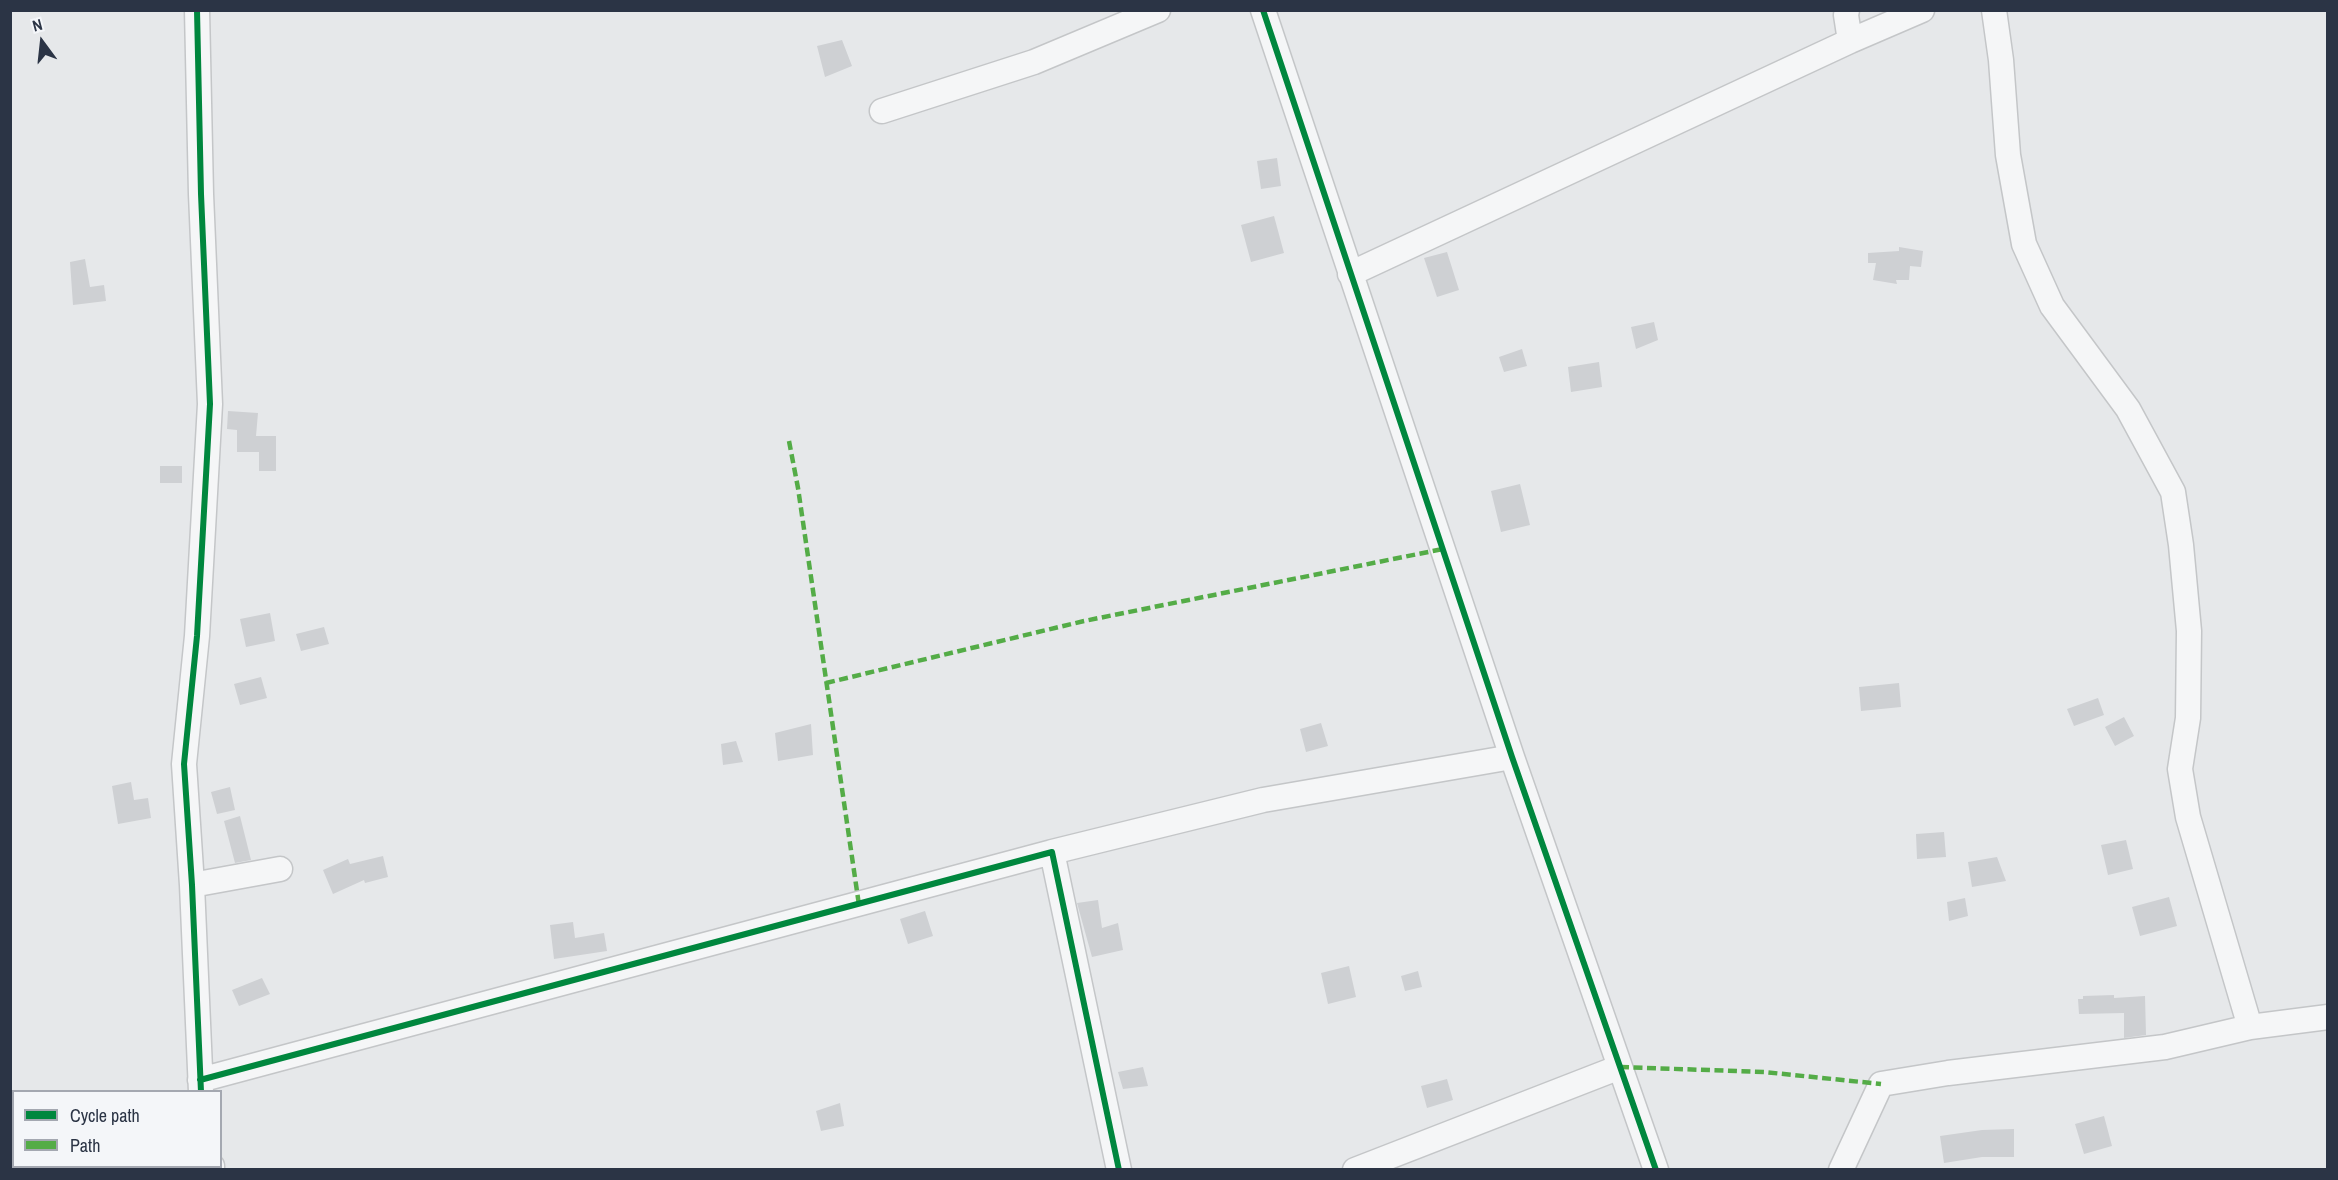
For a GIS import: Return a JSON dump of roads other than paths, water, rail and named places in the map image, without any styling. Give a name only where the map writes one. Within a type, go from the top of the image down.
[{"type":"street","points":[[197,10],[201,194],[210,404],[197,636],[184,764],[192,885],[200,1086],[1052,852],[1263,800],[1512,756]]},
{"type":"street","points":[[882,111],[1034,62],[1158,10]]},
{"type":"street","points":[[1263,10],[1512,756],[1656,1170]]},
{"type":"street","points":[[1847,10],[1850,41]]},
{"type":"street","points":[[1350,274],[1850,41],[1923,10]]},
{"type":"street","points":[[1994,10],[2001,60],[2008,155],[2024,244],[2052,306],[2128,409],[2173,492],[2181,545],[2189,631],[2188,718],[2180,769],[2188,817],[2250,1026]]},
{"type":"street","points":[[1052,852],[1119,1170]]},
{"type":"street","points":[[192,885],[280,869]]},
{"type":"street","points":[[1841,1170],[1881,1084],[1948,1073],[2166,1047],[2250,1026],[2328,1017]]},
{"type":"street","points":[[1355,1170],[1620,1067]]}]
